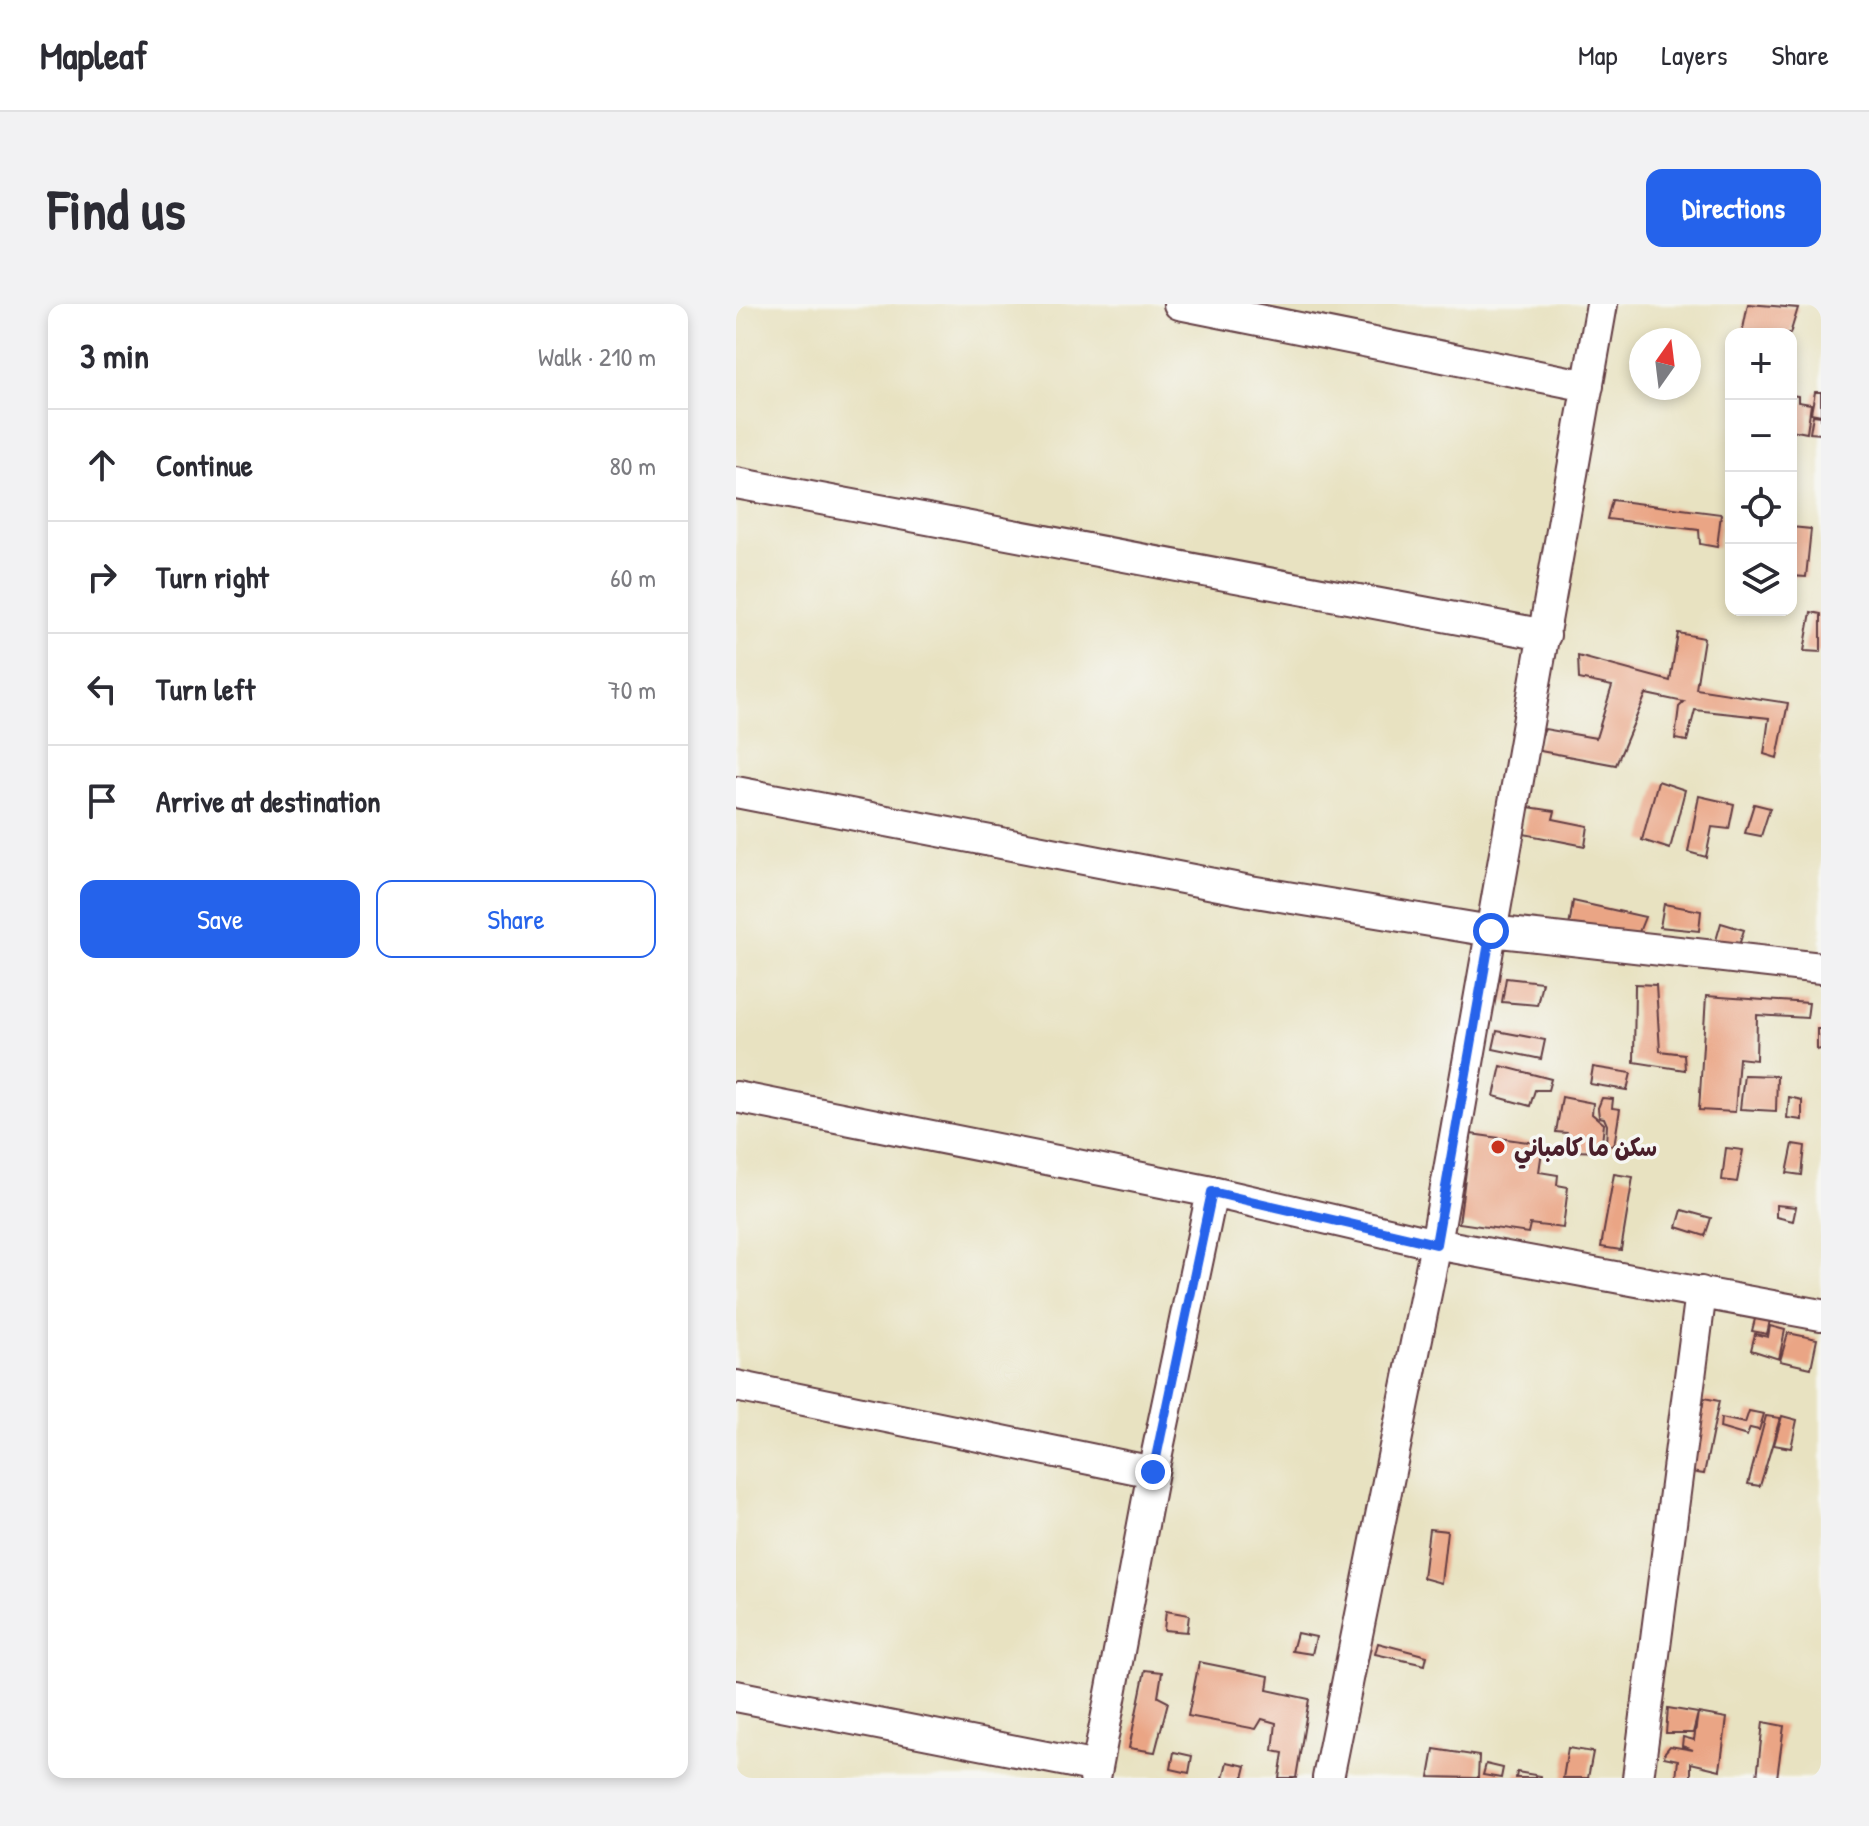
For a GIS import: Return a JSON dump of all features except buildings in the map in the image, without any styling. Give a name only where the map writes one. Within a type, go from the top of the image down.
[{"type":"street","points":[[1179,304],[1588,386]]},
{"type":"street","points":[[1328,1778],[1436,1244],[1602,304]]},
{"type":"street","points":[[736,483],[1545,635]]},
{"type":"street","points":[[736,792],[1250,891],[1491,931],[1821,968]]},
{"type":"street","points":[[736,1097],[1212,1192],[1436,1244],[1821,1315]]},
{"type":"street","points":[[736,1696],[1096,1772],[1153,1472],[1212,1192]]},
{"type":"street","points":[[1638,1778],[1701,1292]]},
{"type":"street","points":[[736,1386],[1153,1472]]},
{"type":"place","name":"سكن ما كامباني","points":[[1498,1147]]},
{"type":"route","points":[[1153,1472],[1212,1192],[1436,1244],[1491,931]]}]
